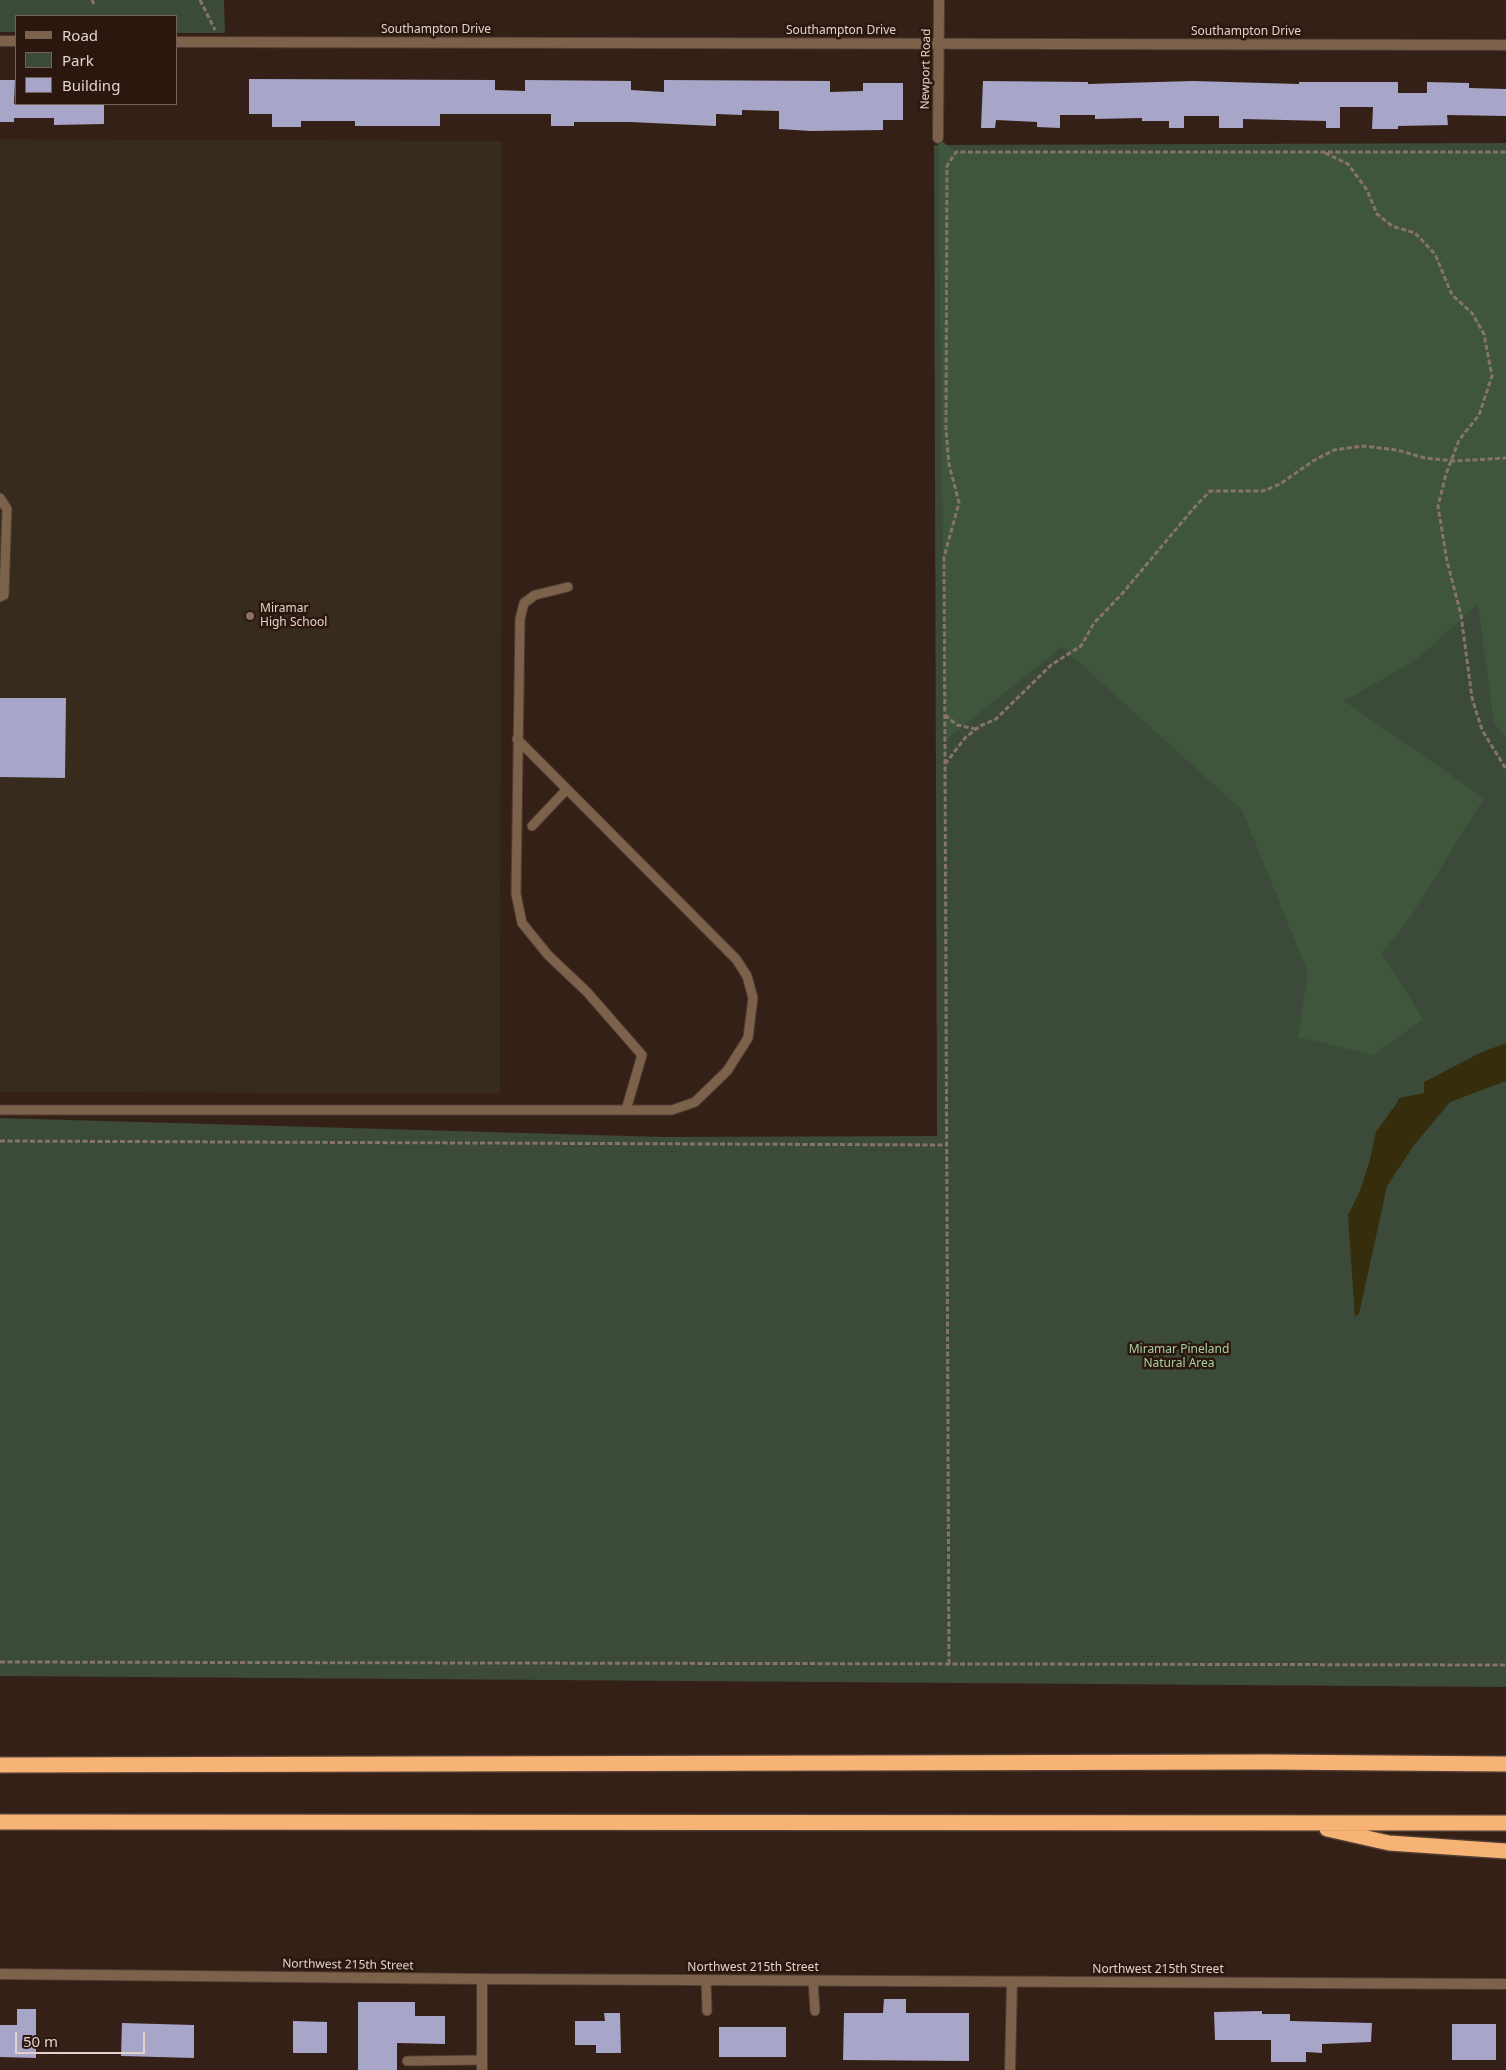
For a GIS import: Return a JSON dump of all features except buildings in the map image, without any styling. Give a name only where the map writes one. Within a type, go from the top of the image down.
[{"type":"highway","points":[[0,1765],[1230,1762],[1506,1764]]},
{"type":"highway","points":[[0,1822],[1506,1822]]},
{"type":"highway","points":[[1301,1822],[1389,1843],[1506,1851]]},
{"type":"street","name":"Newport Road","points":[[938,138],[939,0]]},
{"type":"street","points":[[0,41],[15,41]]},
{"type":"street","name":"Southampton Drive","points":[[178,42],[1506,45]]},
{"type":"street","name":"Northwest 215th Street","points":[[0,1974],[482,1979],[1506,1984]]},
{"type":"street","points":[[482,1979],[482,2065]]},
{"type":"street","points":[[1010,2070],[1012,1982]]},
{"type":"lane","points":[[0,498],[7,509],[4,595],[0,598]]},
{"type":"lane","points":[[568,587],[535,595],[524,603],[518,638],[516,894],[522,923],[548,955],[587,992],[642,1055],[626,1110]]},
{"type":"lane","points":[[0,1110],[672,1110],[695,1102],[727,1071],[748,1038],[753,998],[747,976],[736,959],[517,738]]},
{"type":"lane","points":[[532,826],[567,789]]},
{"type":"lane","points":[[706,1980],[707,2011]]},
{"type":"lane","points":[[814,1981],[815,2011]]},
{"type":"lane","points":[[407,2061],[482,2065]]},
{"type":"path","points":[[92,0],[94,4]]},
{"type":"path","points":[[200,0],[215,26],[216,42]]},
{"type":"path","points":[[949,1664],[944,557],[959,503],[949,464],[946,430],[947,166],[956,152],[1506,152]]},
{"type":"path","points":[[1324,152],[1348,164],[1367,190],[1377,214],[1392,226],[1415,233],[1436,254],[1452,295],[1472,313],[1484,334],[1492,376],[1478,415],[1459,440],[1451,460],[1438,506],[1447,561],[1460,615],[1472,698],[1482,730],[1506,769]]},
{"type":"path","points":[[945,764],[965,738],[976,729],[996,719],[1051,665],[1081,646],[1094,624],[1122,595],[1192,509],[1210,491],[1262,491],[1280,484],[1313,461],[1334,450],[1363,446],[1397,450],[1425,458],[1451,460],[1506,458]]},
{"type":"path","points":[[945,714],[957,725],[976,729]]},
{"type":"path","points":[[0,1141],[947,1145]]},
{"type":"path","points":[[0,1662],[1506,1665]]},
{"type":"shaded area","name":"Miramar High School","points":[[0,139],[502,141],[500,1094],[0,1092]]},
{"type":"green space","points":[[0,0],[224,0],[225,33],[178,33],[178,15],[15,15],[15,32],[0,32]]},
{"type":"green space","points":[[938,138],[956,152],[1506,152],[1506,738],[1494,724],[1478,604],[1417,659],[1344,701],[1484,798],[1415,910],[1382,953],[1423,1019],[1373,1055],[1298,1037],[1308,973],[1242,810],[1062,647],[945,740]]},
{"type":"green space","name":"Miramar Pineland Natural Area","points":[[1506,143],[1506,1687],[0,1676],[0,1118],[664,1137],[937,1136],[934,145]]},
{"type":"sand","points":[[1506,1043],[1506,1081],[1450,1102],[1414,1145],[1387,1186],[1359,1314],[1355,1317],[1348,1215],[1360,1191],[1370,1160],[1376,1132],[1399,1098],[1424,1093],[1424,1082],[1480,1053]]},
{"type":"place","name":"Miramar High School","points":[[250,616]]}]
